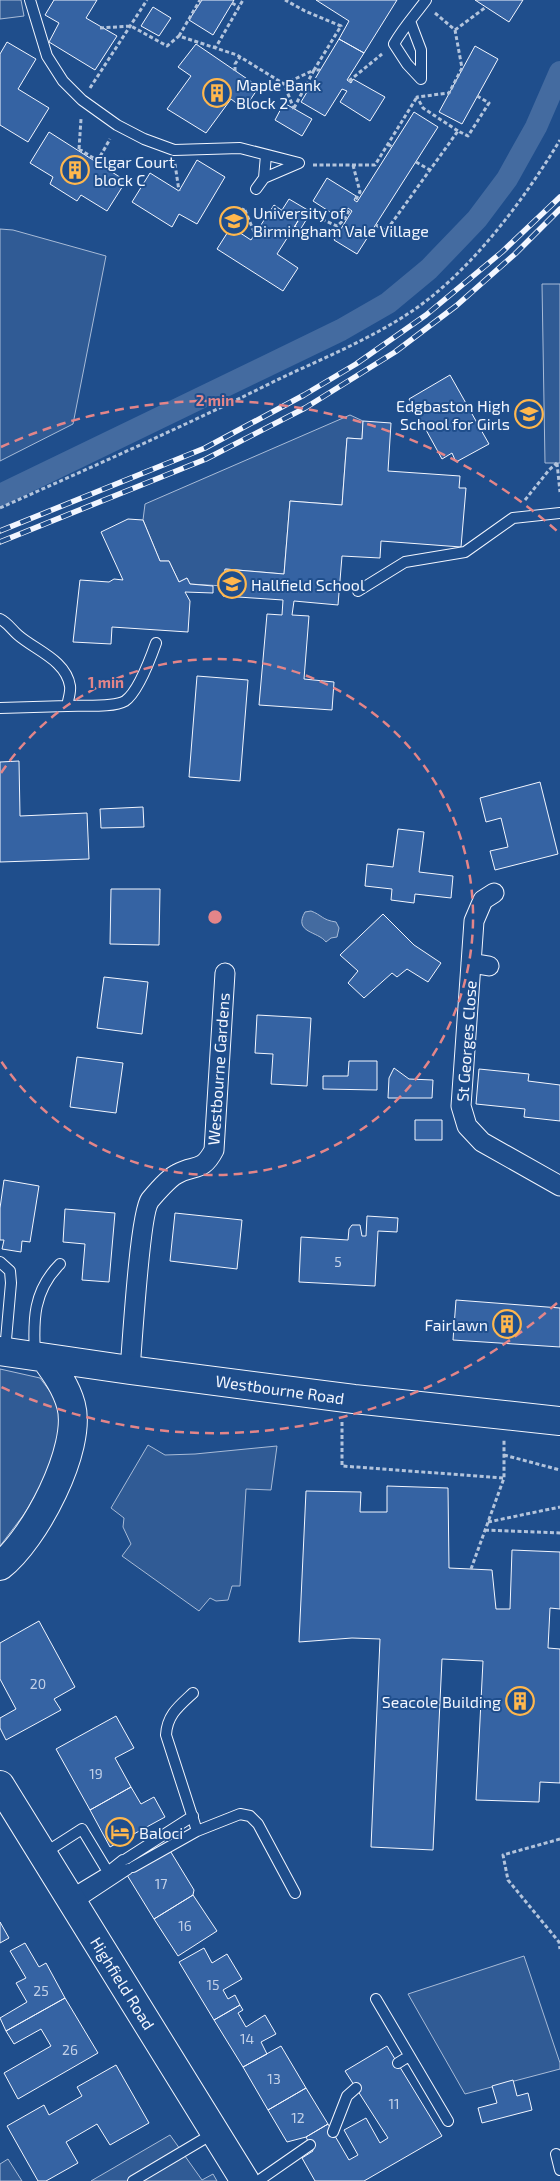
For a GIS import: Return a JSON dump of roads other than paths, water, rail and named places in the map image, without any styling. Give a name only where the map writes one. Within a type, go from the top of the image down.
[{"type":"main road","name":"Westbourne Road","points":[[2,1351],[130,1370],[342,1397],[560,1421]]},
{"type":"main road","points":[[0,1566],[7,1560],[36,1523],[55,1488],[72,1432],[72,1406],[63,1384],[40,1357]]},
{"type":"main road","name":"Highfield Road","points":[[0,1784],[245,2181]]},
{"type":"street","name":"St Georges Close","points":[[494,893],[483,900],[474,921],[480,965],[461,1106],[467,1126],[482,1142],[560,1186]]},
{"type":"street","name":"Westbourne Gardens","points":[[130,1370],[142,1239],[148,1202],[177,1174],[199,1168],[209,1159],[214,1150],[225,973]]},
{"type":"lane","points":[[30,0],[47,56],[63,81],[82,100],[117,125],[144,139],[174,150],[240,148],[300,163],[264,178]]},
{"type":"lane","points":[[410,21],[420,50],[421,79],[407,64],[394,44],[410,21],[424,2]]},
{"type":"lane","points":[[256,189],[264,178],[266,155]]},
{"type":"lane","points":[[358,591],[405,562],[465,552],[513,518],[560,513]]},
{"type":"lane","points":[[0,619],[8,623],[17,634],[55,661],[66,675],[70,688],[67,706]]},
{"type":"lane","points":[[0,708],[114,704],[126,700],[145,673],[156,643]]},
{"type":"lane","points":[[0,1262],[10,1271],[11,1283],[2,1351]]},
{"type":"lane","points":[[40,1357],[34,1313],[50,1274],[60,1264]]},
{"type":"lane","points":[[193,1693],[172,1714],[167,1724],[166,1735],[197,1831]]},
{"type":"lane","points":[[72,1900],[108,1872],[197,1831],[240,1814],[250,1816],[258,1824],[295,1893]]},
{"type":"lane","points":[[72,1900],[128,1864],[193,1816]]},
{"type":"lane","points":[[43,1854],[82,1829],[108,1872]]},
{"type":"lane","points":[[376,1999],[448,2121]]},
{"type":"lane","points":[[398,2063],[410,2056]]},
{"type":"lane","points":[[333,2132],[347,2096],[356,2088]]},
{"type":"lane","points":[[133,2181],[215,2132]]},
{"type":"lane","points":[[258,2181],[310,2145]]},
{"type":"lane","points":[[556,2154],[560,2170]]},
{"type":"waterway","points":[[0,495],[341,330],[388,303],[429,269],[477,219],[507,179],[536,127],[560,72]]},
{"type":"railway","points":[[0,531],[205,448],[304,395],[356,364],[426,315],[502,252],[560,197]]},
{"type":"railway","points":[[0,542],[206,459],[305,408],[395,352],[456,306],[515,254],[560,209]]},
{"type":"place","name":"Maple Bank Block 2","points":[[217,93]]},
{"type":"place","name":"Elgar Court block C","points":[[75,170]]},
{"type":"place","name":"University of Birmingham Vale Village","points":[[234,221]]},
{"type":"place","name":"Edgbaston High School for Girls","points":[[529,414]]},
{"type":"place","name":"Hallfield School","points":[[232,584]]},
{"type":"place","name":"Fairlawn","points":[[507,1324]]},
{"type":"place","name":"Seacole Building","points":[[520,1701]]},
{"type":"place","name":"Baloci","points":[[120,1832]]}]
